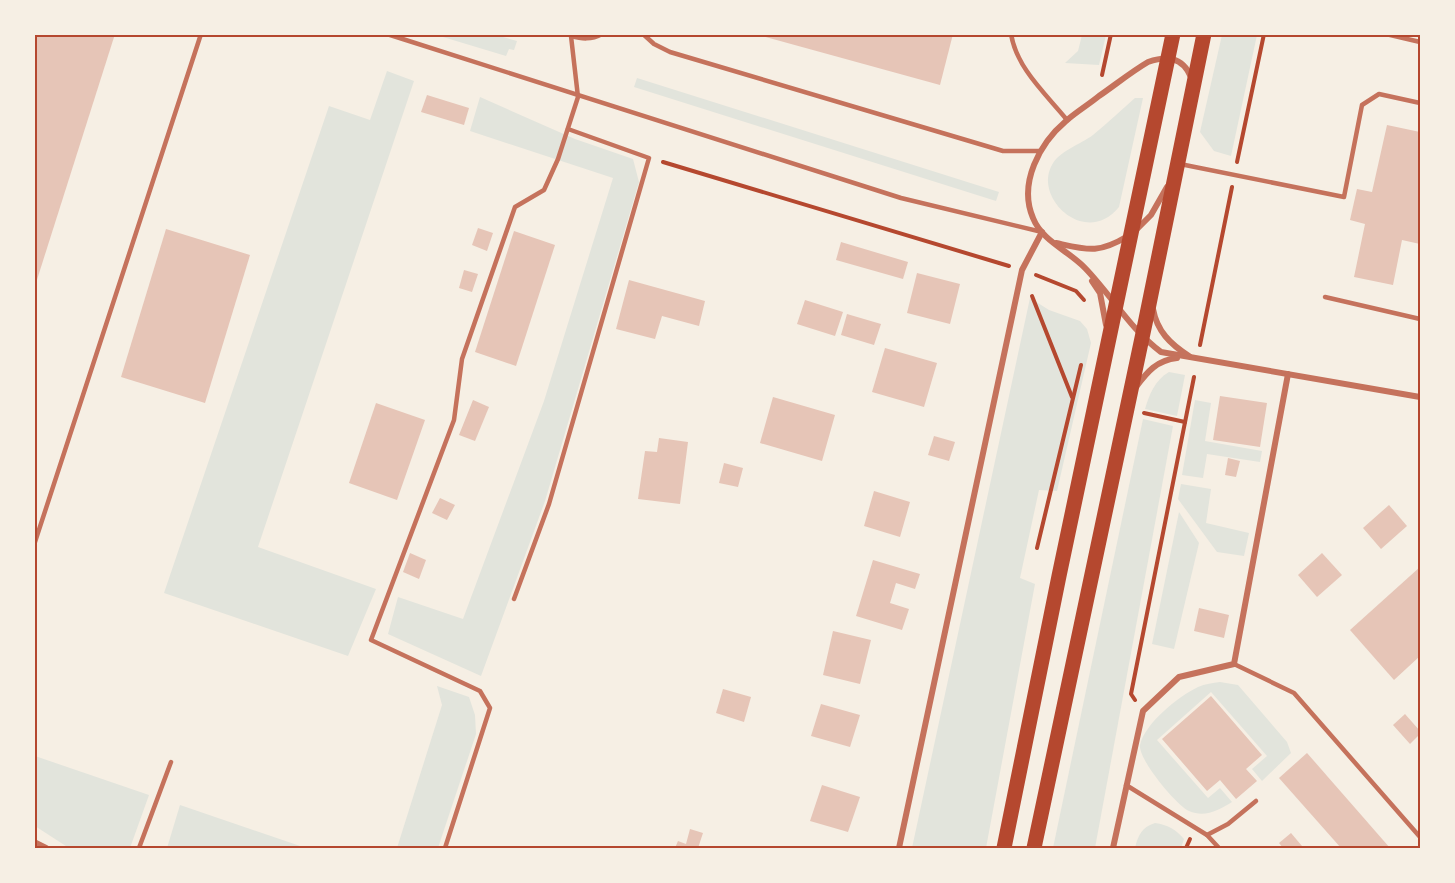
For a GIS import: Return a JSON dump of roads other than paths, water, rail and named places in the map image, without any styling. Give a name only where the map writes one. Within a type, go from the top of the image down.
[{"type":"main road","points":[[1004,849],[1173,34]]},
{"type":"main road","points":[[1034,849],[1204,34]]},
{"type":"street","points":[[1193,88],[1191,75],[1187,68],[1176,59],[1168,57],[1148,62],[1067,120],[1053,133],[1033,167],[1029,184],[1029,200],[1033,218],[1041,232],[1071,255],[1142,337],[1161,352],[1173,356],[1420,397]]},
{"type":"street","points":[[1052,242],[1088,250],[1111,246],[1130,235],[1151,215],[1178,164]]},
{"type":"street","points":[[899,849],[1022,270],[1041,232]]},
{"type":"street","points":[[1084,268],[1100,293],[1106,316],[1108,341]]},
{"type":"street","points":[[1150,297],[1155,321],[1164,336],[1189,357]]},
{"type":"street","points":[[1128,398],[1152,368],[1164,359],[1189,357]]},
{"type":"street","points":[[1113,849],[1143,711],[1179,677],[1234,664],[1288,374]]},
{"type":"street","points":[[34,842],[46,849]]},
{"type":"lane","points":[[34,546],[201,34]]},
{"type":"lane","points":[[387,34],[578,97],[901,198],[1041,232]]},
{"type":"lane","points":[[445,849],[490,708],[480,691],[371,640],[454,420],[462,359],[514,207],[544,190],[568,129],[578,97],[570,35],[583,40],[596,38],[602,34]]},
{"type":"lane","points":[[643,34],[654,44],[670,52],[1003,151],[1041,151]]},
{"type":"lane","points":[[1011,34],[1025,70],[1067,120]]},
{"type":"lane","points":[[1386,34],[1420,42]]},
{"type":"lane","points":[[1178,164],[1344,197],[1362,105],[1379,94],[1420,103]]},
{"type":"lane","points":[[514,599],[549,504],[649,158],[568,129]]},
{"type":"lane","points":[[1325,297],[1420,319]]},
{"type":"lane","points":[[1234,664],[1294,693],[1420,837]]},
{"type":"lane","points":[[139,849],[171,762]]},
{"type":"lane","points":[[1126,785],[1208,835],[1219,849]]},
{"type":"lane","points":[[1208,835],[1227,824],[1256,801]]}]
